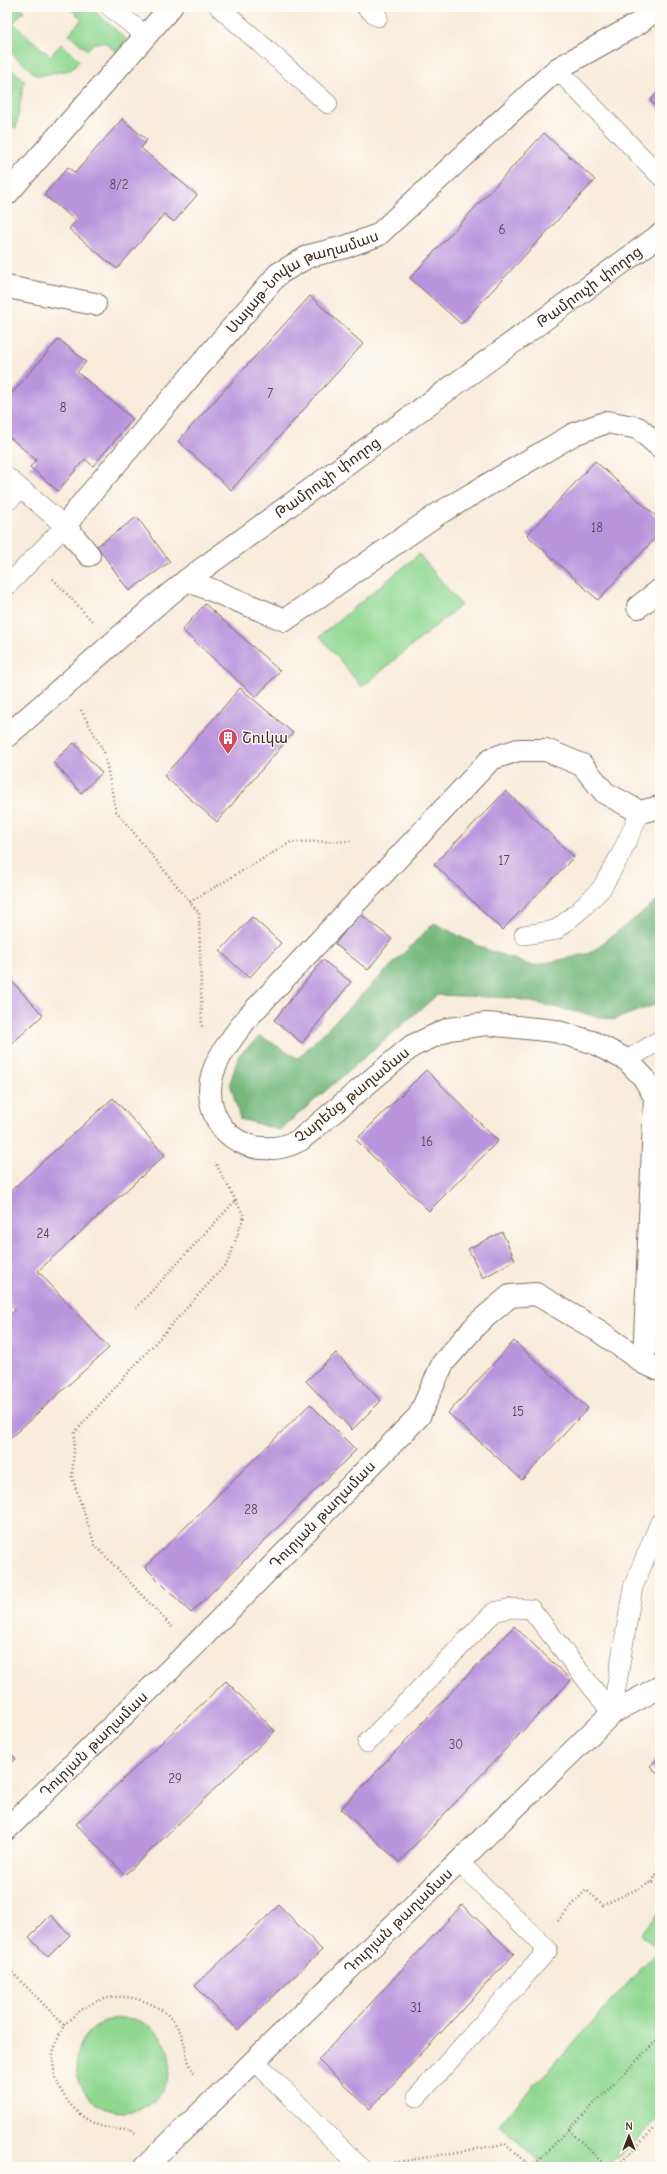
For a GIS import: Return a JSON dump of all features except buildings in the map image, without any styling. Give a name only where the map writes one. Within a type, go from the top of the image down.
[{"type":"street","points":[[7,194],[171,7]]},
{"type":"street","name":"Սայաթ-Նովա թաղամաս","points":[[65,526],[84,500],[278,274],[309,256],[345,247],[378,235],[557,69],[639,23],[659,7]]},
{"type":"street","name":"Թամրուչի փողոց","points":[[7,736],[112,643],[187,580],[660,235]]},
{"type":"street","points":[[7,287],[95,304]]},
{"type":"street","points":[[187,580],[285,620],[438,514],[574,434],[607,422],[638,428],[660,447]]},
{"type":"street","points":[[65,526],[89,555]]},
{"type":"street","points":[[638,607],[660,590]]},
{"type":"street","name":"Չարենց թաղամաս","points":[[650,810],[605,793],[582,765],[546,750],[518,750],[491,760],[248,1017],[224,1050],[215,1068],[210,1089],[212,1108],[221,1126],[231,1136],[247,1146],[271,1150],[289,1146],[300,1140],[412,1046],[450,1029],[487,1024],[555,1031],[592,1042],[628,1060],[644,1078],[655,1097],[652,1366]]},
{"type":"street","name":"Դուրյան թաղամաս","points":[[7,1829],[192,1648],[419,1416],[443,1363],[478,1323],[510,1296],[536,1294],[599,1331],[652,1366]]},
{"type":"street","name":"Դուրյան թաղամաս","points":[[151,2162],[612,1713],[660,1687]]},
{"type":"lane","points":[[110,7],[146,36]]},
{"type":"lane","points":[[219,7],[328,104]]},
{"type":"lane","points":[[557,69],[660,176]]},
{"type":"lane","points":[[7,586],[65,526],[11,490]]},
{"type":"lane","points":[[524,935],[556,930],[580,910],[601,889],[621,854],[650,810]]},
{"type":"lane","points":[[628,1060],[660,1040]]},
{"type":"lane","points":[[612,1713],[633,1587],[660,1522]]},
{"type":"lane","points":[[367,1743],[494,1612],[511,1608],[531,1609],[612,1713]]},
{"type":"lane","points":[[417,2096],[548,1950],[460,1862]]},
{"type":"lane","points":[[255,2060],[360,2167]]},
{"type":"path","points":[[34,557],[112,643]]},
{"type":"path","points":[[67,683],[104,752],[116,811],[199,913],[202,1029]]},
{"type":"path","points":[[190,902],[291,842],[353,841]]},
{"type":"path","points":[[192,1648],[95,1545],[72,1477],[75,1432],[228,1262],[244,1216],[214,1159]]},
{"type":"path","points":[[136,1308],[236,1200]]},
{"type":"path","points":[[539,1941],[586,1890],[604,1905],[652,1882],[660,1868]]},
{"type":"path","points":[[652,1882],[660,1887]]},
{"type":"path","points":[[7,1967],[64,2025]]},
{"type":"path","points":[[151,2162],[131,2130],[114,2130],[97,2125],[78,2113],[66,2101],[60,2087],[53,2061],[53,2055],[64,2025],[74,2015],[92,2004],[108,1998],[130,1998],[150,2003],[166,2014],[177,2026],[186,2043],[189,2068],[217,2097]]},
{"type":"path","points":[[385,2164],[505,2144],[532,2167],[660,2037]]},
{"type":"path","points":[[616,2167],[660,2123]]},
{"type":"path","points":[[569,2130],[607,2167]]},
{"type":"green space","points":[[7,7],[19,7],[24,11],[13,23],[50,56],[61,44],[80,61],[71,70],[37,76],[7,49]]},
{"type":"green space","points":[[68,7],[90,7],[127,40],[116,52],[105,42],[94,43],[87,50],[69,34],[82,19]]},
{"type":"green space","points":[[7,65],[24,80],[16,129],[7,121]]},
{"type":"green space","points":[[419,554],[461,605],[362,687],[320,636]]},
{"type":"green space","points":[[660,899],[660,1003],[613,1020],[513,998],[437,995],[280,1130],[240,1119],[230,1083],[239,1055],[260,1036],[298,1058],[434,923],[485,949],[533,966],[590,953]]},
{"type":"green space","points":[[660,1910],[660,2116],[609,2167],[545,2167],[499,2124],[658,1950],[641,1934]]},
{"type":"green space","points":[[123,2018],[141,2021],[156,2032],[167,2047],[170,2065],[167,2083],[156,2098],[141,2109],[123,2112],[105,2109],[90,2098],[79,2083],[76,2065],[79,2047],[90,2032],[105,2021]]},
{"type":"place","name":"Շուկա","points":[[228,755]]}]
